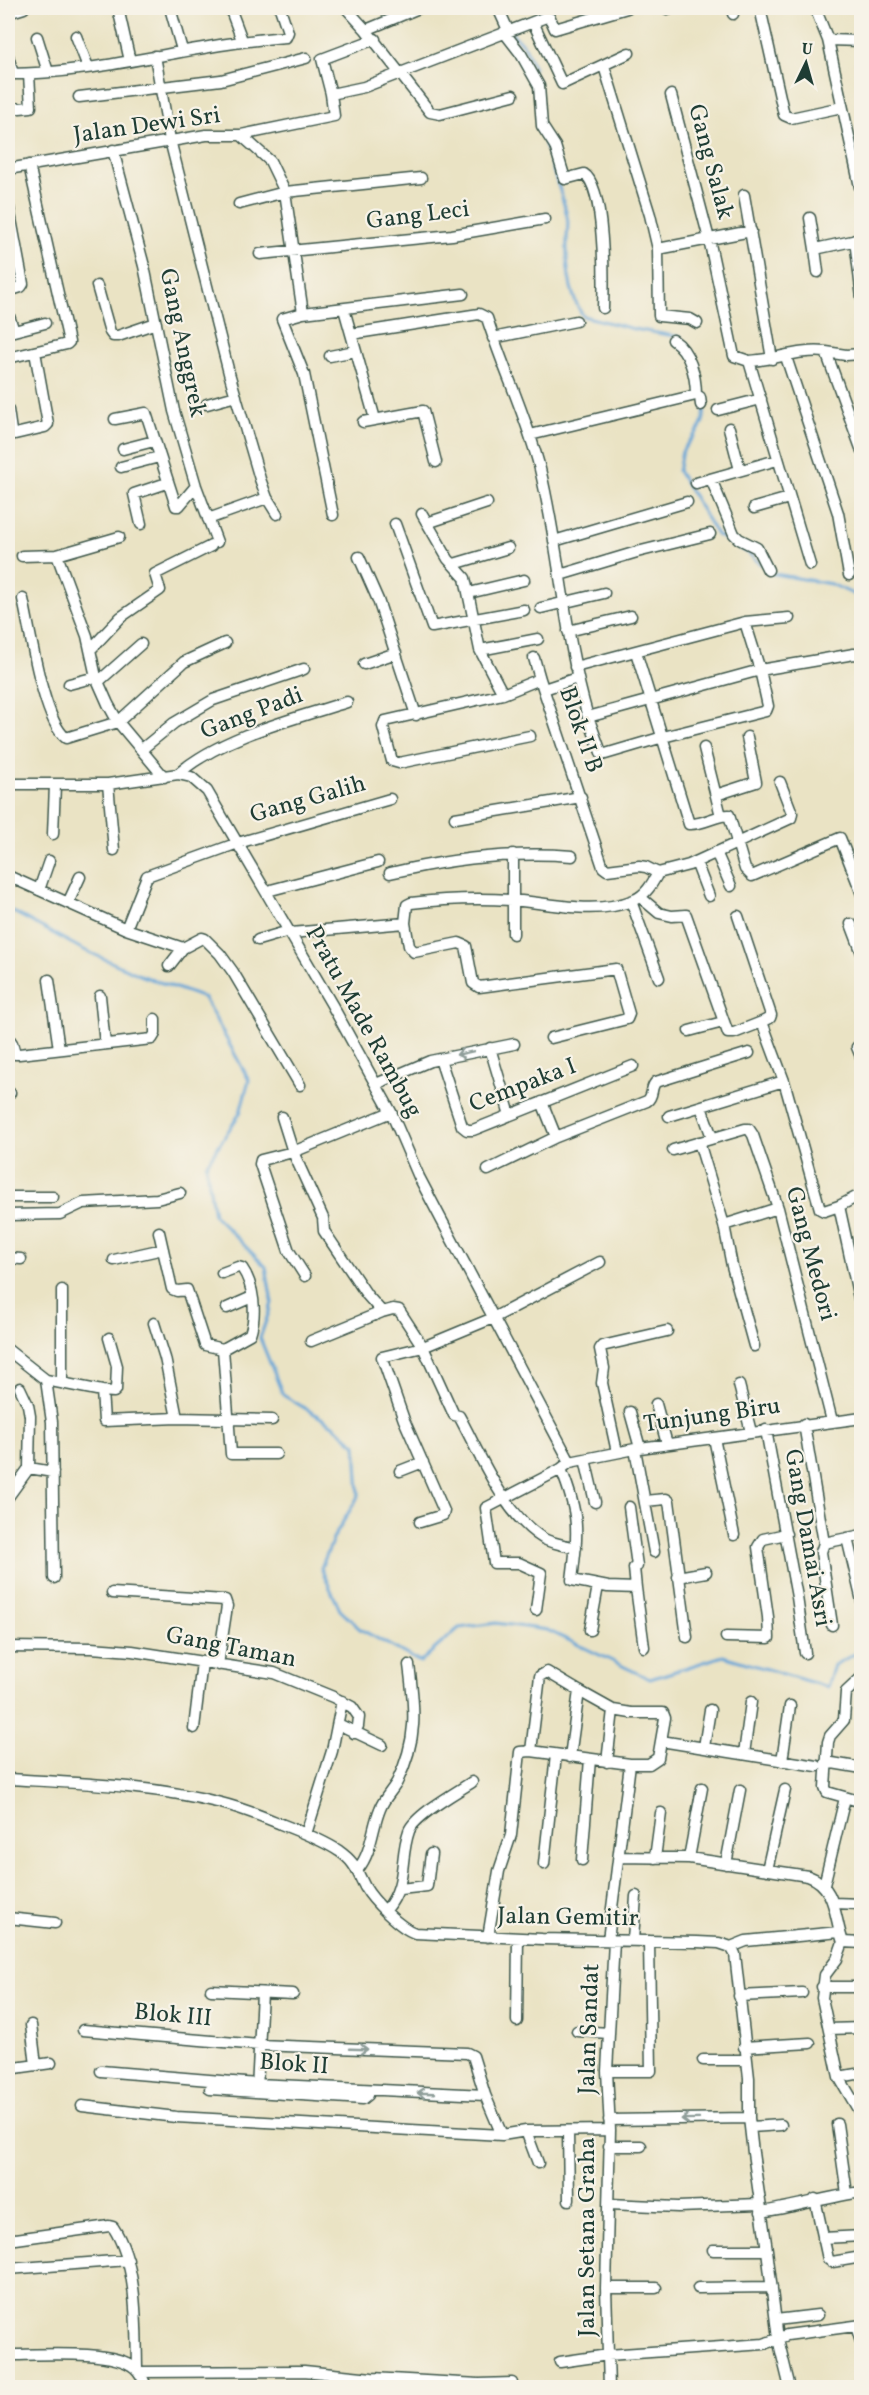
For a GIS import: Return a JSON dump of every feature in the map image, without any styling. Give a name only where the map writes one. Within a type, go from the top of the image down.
[{"type":"street","points":[[8,13],[24,8]]},
{"type":"street","points":[[118,8],[130,61]]},
{"type":"street","points":[[170,8],[182,50]]},
{"type":"street","points":[[230,8],[242,40]]},
{"type":"street","points":[[8,56],[10,74],[29,75],[130,61],[242,40],[286,37],[288,32],[279,8]]},
{"type":"street","points":[[346,8],[375,39],[430,112],[435,114],[513,95]]},
{"type":"street","points":[[366,30],[419,8]]},
{"type":"street","points":[[498,8],[506,31],[522,54],[539,86],[542,126],[556,148],[565,178],[568,180],[584,174],[588,177],[597,202],[603,237],[603,308]]},
{"type":"street","points":[[331,94],[364,87],[548,16],[555,29],[627,8]]},
{"type":"street","points":[[760,8],[784,115],[791,118],[842,107]]},
{"type":"street","points":[[815,8],[828,39],[861,196]]},
{"type":"street","points":[[533,22],[562,84],[629,54]]},
{"type":"street","points":[[76,36],[88,67]]},
{"type":"street","points":[[37,37],[48,72]]},
{"type":"street","points":[[241,135],[334,116],[322,58],[375,39]]},
{"type":"street","points":[[828,39],[861,41]]},
{"type":"street","points":[[155,56],[163,88],[170,140],[236,396],[267,498],[277,514]]},
{"type":"street","points":[[79,97],[221,80],[306,58]]},
{"type":"street","points":[[604,66],[650,215],[658,249],[659,316],[690,319],[697,323]]},
{"type":"street","points":[[8,110],[31,106],[29,75]]},
{"type":"street","name":"Gang Salak","points":[[671,95],[709,239],[734,356],[749,361]]},
{"type":"street","name":"Jalan Dewi Sri","points":[[8,169],[170,140],[212,134],[241,135],[270,161],[285,192],[303,313]]},
{"type":"street","name":"Gang Anggrek","points":[[91,649],[121,617],[160,590],[155,574],[214,544],[174,411],[156,323],[113,150]]},
{"type":"street","points":[[8,358],[68,343],[29,165]]},
{"type":"street","points":[[239,204],[285,192],[421,178]]},
{"type":"street","points":[[744,195],[772,359]]},
{"type":"street","points":[[8,203],[23,284],[21,287],[8,291]]},
{"type":"street","points":[[810,218],[818,272]]},
{"type":"street","name":"Gang Leci","points":[[261,254],[452,235],[545,219]]},
{"type":"street","points":[[658,249],[751,231]]},
{"type":"street","points":[[815,249],[858,239],[861,298]]},
{"type":"street","points":[[97,286],[113,336],[156,323]]},
{"type":"street","points":[[333,515],[304,374],[295,346],[282,321],[285,316],[303,313],[463,294]]},
{"type":"street","points":[[344,309],[375,419]]},
{"type":"street","points":[[8,313],[14,331],[45,323]]},
{"type":"street","points":[[351,334],[482,314],[487,318],[512,382],[540,471],[576,673],[601,754],[766,711],[768,706],[760,670],[745,622]]},
{"type":"street","points":[[493,338],[576,321]]},
{"type":"street","points":[[530,435],[699,400],[692,366],[682,346],[674,340]]},
{"type":"street","points":[[330,356],[355,351]]},
{"type":"street","points":[[810,565],[749,361],[786,357],[808,351],[846,355],[861,354]]},
{"type":"street","points":[[8,410],[11,430],[15,434],[45,427],[48,424],[35,352]]},
{"type":"street","points":[[825,352],[861,451]]},
{"type":"street","points":[[786,357],[838,513],[849,575]]},
{"type":"street","points":[[207,404],[236,396]]},
{"type":"street","points":[[718,410],[761,399]]},
{"type":"street","points":[[363,422],[423,411],[436,462]]},
{"type":"street","points":[[115,419],[146,413],[167,483],[177,506],[196,486]]},
{"type":"street","points":[[729,429],[741,470]]},
{"type":"street","points":[[123,449],[154,441]]},
{"type":"street","points":[[121,466],[159,457]]},
{"type":"street","points":[[696,483],[777,460]]},
{"type":"street","points":[[711,479],[734,534],[739,539],[751,543],[758,550],[768,570]]},
{"type":"street","points":[[141,524],[134,494],[167,483]]},
{"type":"street","points":[[208,519],[267,498]]},
{"type":"street","points":[[754,508],[789,498]]},
{"type":"street","points":[[554,541],[687,502]]},
{"type":"street","points":[[487,503],[425,519],[448,559],[465,578],[480,650],[503,694]]},
{"type":"street","points":[[395,524],[430,626],[437,627],[473,621],[524,610]]},
{"type":"street","points":[[560,575],[637,552],[710,534]]},
{"type":"street","points":[[22,556],[57,555],[119,537]]},
{"type":"street","points":[[454,564],[508,548]]},
{"type":"street","points":[[57,555],[91,649],[97,679],[118,722],[164,777]]},
{"type":"street","points":[[359,557],[378,600],[416,715]]},
{"type":"street","points":[[469,593],[525,580]]},
{"type":"street","points":[[541,608],[604,593]]},
{"type":"street","points":[[23,599],[46,700],[61,733],[66,738],[118,722],[184,662],[225,643]]},
{"type":"street","points":[[568,631],[631,616]]},
{"type":"street","points":[[534,658],[542,684],[699,633],[745,622],[789,618]]},
{"type":"street","points":[[480,650],[538,639]]},
{"type":"street","points":[[69,684],[97,679],[141,644]]},
{"type":"street","points":[[636,652],[689,824],[729,815],[732,818],[745,869],[752,876],[840,838],[861,894]]},
{"type":"street","points":[[364,664],[396,653]]},
{"type":"street","points":[[588,717],[760,670],[854,654],[861,655]]},
{"type":"street","points":[[142,749],[174,723],[213,700],[304,669]]},
{"type":"street","name":"Blok II B","points":[[530,736],[394,763],[383,725],[387,720],[542,684],[603,867],[607,870],[642,866],[658,873]]},
{"type":"street","name":"Gang Padi","points":[[178,774],[197,759],[220,747],[285,721],[346,702]]},
{"type":"street","points":[[716,795],[756,781],[747,737]]},
{"type":"street","points":[[704,748],[721,816]]},
{"type":"street","points":[[8,784],[108,783],[178,774]]},
{"type":"street","name":"Pratu Made Rambug","points":[[178,774],[189,776],[201,784],[267,891],[391,1112],[419,1177],[570,1462]]},
{"type":"street","points":[[551,1038],[627,1019],[629,1014],[616,969],[479,987],[473,983],[466,946],[459,943],[414,952],[409,946],[405,923],[406,905],[460,897],[577,907],[607,906],[636,899],[648,890],[658,873],[696,862],[792,815],[780,782]]},
{"type":"street","points":[[108,783],[114,850]]},
{"type":"street","points":[[53,834],[55,785]]},
{"type":"street","points":[[455,818],[581,797]]},
{"type":"street","name":"Gang Galih","points":[[126,929],[147,876],[238,843],[390,799]]},
{"type":"street","points":[[716,852],[731,886]]},
{"type":"street","points":[[513,854],[513,934]]},
{"type":"street","points":[[390,873],[442,861],[513,854],[572,856]]},
{"type":"street","points":[[39,890],[49,861]]},
{"type":"street","points":[[267,891],[378,862]]},
{"type":"street","points":[[696,862],[709,896]]},
{"type":"street","points":[[8,876],[126,929],[183,948]]},
{"type":"street","points":[[68,903],[80,877]]},
{"type":"street","points":[[636,899],[659,978]]},
{"type":"street","points":[[636,899],[659,913],[672,916],[686,915],[723,1022],[731,1034],[771,1016],[738,916]]},
{"type":"street","points":[[258,940],[290,932],[405,923]]},
{"type":"street","points":[[851,924],[861,953]]},
{"type":"street","points":[[169,966],[183,948],[204,938],[220,954],[300,1085]]},
{"type":"street","points":[[49,980],[59,1049]]},
{"type":"street","points":[[100,996],[105,1044]]},
{"type":"street","points":[[8,1037],[15,1054],[152,1039],[155,1019]]},
{"type":"street","points":[[689,1031],[723,1022]]},
{"type":"street","points":[[762,1022],[784,1081],[818,1206],[824,1211],[861,1194]]},
{"type":"street","points":[[376,1084],[423,1063],[514,1044]]},
{"type":"street","points":[[857,1047],[861,1059]]},
{"type":"street","points":[[490,1048],[510,1115]]},
{"type":"street","points":[[488,1170],[556,1137],[649,1099],[656,1082],[749,1053]]},
{"type":"street","name":"Cempaka I","points":[[440,1059],[462,1126],[467,1130],[473,1130],[633,1066]]},
{"type":"street","points":[[669,1116],[784,1081]]},
{"type":"street","points":[[542,1102],[556,1137]]},
{"type":"street","points":[[673,1150],[712,1137],[701,1107]]},
{"type":"street","points":[[305,1276],[289,1251],[260,1164],[263,1158],[293,1152],[391,1112]]},
{"type":"street","points":[[282,1117],[293,1152],[322,1218],[324,1231],[367,1295],[382,1312]]},
{"type":"street","name":"Gang Medori","points":[[712,1137],[744,1129],[749,1130],[753,1135],[778,1208],[831,1420]]},
{"type":"street","points":[[699,1142],[724,1225],[732,1266],[754,1346]]},
{"type":"street","points":[[8,1215],[60,1214],[83,1203],[157,1199],[180,1193]]},
{"type":"street","points":[[8,1197],[53,1197]]},
{"type":"street","points":[[839,1206],[861,1312]]},
{"type":"street","points":[[724,1225],[778,1208]]},
{"type":"street","points":[[159,1232],[172,1289],[187,1290],[203,1342],[209,1347],[223,1349],[251,1332],[254,1311],[247,1277],[242,1268],[238,1267],[222,1274]]},
{"type":"street","points":[[114,1260],[163,1249]]},
{"type":"street","points":[[8,1258],[21,1259]]},
{"type":"street","points":[[420,1522],[443,1515],[444,1512],[404,1420],[382,1358],[423,1347],[493,1318],[600,1262]]},
{"type":"street","points":[[62,1290],[62,1382]]},
{"type":"street","points":[[227,1308],[252,1297]]},
{"type":"street","points":[[311,1341],[382,1312],[399,1310],[423,1347],[454,1415],[459,1416],[504,1498],[523,1521],[545,1539],[576,1548]]},
{"type":"street","points":[[154,1323],[170,1377],[177,1418]]},
{"type":"street","points":[[617,1452],[602,1383],[604,1368],[600,1349],[603,1346],[667,1331]]},
{"type":"street","points":[[8,1350],[46,1380],[114,1392],[117,1366],[109,1338]]},
{"type":"street","points":[[223,1349],[231,1454],[276,1454]]},
{"type":"street","points":[[46,1380],[52,1422],[54,1578]]},
{"type":"street","points":[[739,1385],[751,1432]]},
{"type":"street","points":[[8,1497],[29,1468],[30,1416],[28,1405],[20,1388]]},
{"type":"street","points":[[102,1391],[104,1421],[177,1418],[272,1420]]},
{"type":"street","points":[[656,1404],[668,1444]]},
{"type":"street","points":[[630,1412],[654,1552]]},
{"type":"street","name":"Tunjung Biru","points":[[570,1462],[668,1444],[831,1420],[861,1418]]},
{"type":"street","points":[[804,1424],[824,1543],[820,1552],[832,1625]]},
{"type":"street","name":"Gang Damai Asri","points":[[766,1430],[805,1653]]},
{"type":"street","points":[[714,1438],[734,1535]]},
{"type":"street","points":[[585,1459],[595,1502]]},
{"type":"street","points":[[400,1471],[423,1462]]},
{"type":"street","points":[[536,1610],[541,1573],[519,1563],[494,1563],[485,1509],[488,1505],[561,1470],[570,1462]]},
{"type":"street","points":[[29,1468],[53,1472]]},
{"type":"street","points":[[561,1470],[576,1509],[576,1548],[572,1580],[598,1586],[636,1588]]},
{"type":"street","points":[[645,1501],[665,1498],[669,1501],[687,1637]]},
{"type":"street","points":[[629,1507],[644,1647]]},
{"type":"street","points":[[726,1636],[769,1638],[758,1544],[769,1537],[786,1534]]},
{"type":"street","points":[[824,1543],[861,1535]]},
{"type":"street","points":[[847,1538],[861,1601]]},
{"type":"street","points":[[678,1577],[706,1572]]},
{"type":"street","points":[[590,1630],[598,1586]]},
{"type":"street","points":[[112,1593],[225,1600],[227,1606],[218,1665]]},
{"type":"street","name":"Gang Taman","points":[[8,1647],[102,1648],[274,1673],[342,1701]]},
{"type":"street","points":[[194,1728],[202,1662]]},
{"type":"street","points":[[358,1869],[366,1857],[380,1807],[398,1780],[411,1741],[415,1720],[409,1665]]},
{"type":"street","points":[[488,1937],[499,1871],[511,1835],[519,1753],[531,1751],[630,1764],[654,1762],[658,1758],[663,1713],[631,1713],[613,1710],[550,1673],[543,1673],[540,1676],[531,1751]]},
{"type":"street","points":[[861,1677],[846,1692],[844,1720],[830,1736],[822,1764],[825,1790],[861,1802]]},
{"type":"street","points":[[570,1757],[579,1691]]},
{"type":"street","points":[[306,1834],[338,1724],[342,1701],[352,1707],[359,1717],[354,1733]]},
{"type":"street","points":[[744,1754],[751,1701]]},
{"type":"street","points":[[782,1761],[790,1707]]},
{"type":"street","points":[[607,1762],[613,1710]]},
{"type":"street","points":[[704,1748],[710,1710]]},
{"type":"street","points":[[338,1724],[381,1744]]},
{"type":"street","points":[[661,1741],[782,1761],[861,1768]]},
{"type":"street","points":[[543,1864],[556,1755]]},
{"type":"street","points":[[582,1860],[590,1759]]},
{"type":"street","name":"Jalan Sandat","points":[[610,2125],[607,2071],[611,1940],[630,1764]]},
{"type":"street","name":"Jalan Gemitir","points":[[8,1779],[154,1791],[217,1802],[252,1812],[306,1834],[348,1857],[358,1869],[366,1888],[404,1928],[415,1933],[719,1943],[731,1947]]},
{"type":"street","points":[[386,1910],[399,1889],[411,1828],[435,1806],[472,1782]]},
{"type":"street","points":[[689,1858],[702,1788]]},
{"type":"street","points":[[726,1864],[740,1790]]},
{"type":"street","points":[[767,1870],[785,1790]]},
{"type":"street","points":[[824,1885],[845,1798]]},
{"type":"street","points":[[655,1858],[661,1813]]},
{"type":"street","points":[[399,1889],[427,1886],[431,1854]]},
{"type":"street","points":[[619,1857],[689,1858],[808,1876],[824,1885],[836,1910],[841,1937],[837,1959],[825,1975],[822,1998],[838,2076],[861,2116]]},
{"type":"street","points":[[633,1940],[636,1896]]},
{"type":"street","points":[[833,1903],[861,1904]]},
{"type":"street","points":[[8,1918],[55,1923]]},
{"type":"street","points":[[790,2388],[782,2351],[785,2339],[776,2319],[760,2208],[749,2123],[749,2088],[735,1954],[731,1947],[746,1941],[841,1937],[861,1943]]},
{"type":"street","points":[[517,2021],[518,1938]]},
{"type":"street","points":[[607,2071],[651,2072],[649,1941]]},
{"type":"street","points":[[822,1987],[861,1987]]},
{"type":"street","points":[[211,1990],[293,1994]]},
{"type":"street","points":[[210,2089],[257,2087],[262,1993]]},
{"type":"street","points":[[739,1996],[802,1993]]},
{"type":"street","points":[[31,2025],[36,2065]]},
{"type":"street","points":[[829,2030],[861,2028]]},
{"type":"street","name":"Blok III","points":[[83,2030],[259,2045],[467,2053],[473,2056],[485,2095]]},
{"type":"street","points":[[577,2031],[609,2033]]},
{"type":"street","points":[[744,2047],[810,2043]]},
{"type":"street","points":[[703,2060],[746,2060]]},
{"type":"street","points":[[8,2068],[51,2063]]},
{"type":"street","name":"Blok II","points":[[101,2071],[257,2087],[485,2095]]},
{"type":"street","points":[[838,2076],[861,2073]]},
{"type":"street","points":[[485,2095],[502,2134]]},
{"type":"street","points":[[82,2106],[176,2117],[502,2134],[568,2131],[610,2125],[749,2123],[781,2125]]},
{"type":"street","points":[[837,2124],[847,2194]]},
{"type":"street","name":"Jalan Setana Graha","points":[[609,2388],[606,2288],[610,2125]]},
{"type":"street","points":[[568,2131],[569,2200]]},
{"type":"street","points":[[526,2132],[538,2163]]},
{"type":"street","points":[[609,2146],[641,2146]]},
{"type":"street","points":[[609,2204],[760,2208],[803,2205],[815,2199],[861,2192]]},
{"type":"street","points":[[815,2199],[830,2261],[861,2257]]},
{"type":"street","points":[[8,2238],[16,2239],[111,2226],[115,2230],[128,2260],[136,2316],[138,2370],[147,2388]]},
{"type":"street","points":[[823,2238],[861,2236]]},
{"type":"street","points":[[713,2250],[767,2250]]},
{"type":"street","points":[[8,2269],[128,2260]]},
{"type":"street","points":[[606,2288],[656,2288]]},
{"type":"street","points":[[698,2288],[772,2288]]},
{"type":"street","points":[[776,2319],[818,2315]]},
{"type":"street","points":[[560,2362],[608,2355],[764,2344],[859,2325],[861,2345]]},
{"type":"street","points":[[8,2355],[93,2355],[122,2360],[138,2370],[304,2371],[372,2378],[479,2384],[513,2383]]},
{"type":"waterway","points":[[512,33],[525,47],[534,68]]},
{"type":"waterway","points":[[543,135],[567,216],[569,279],[574,298],[583,316],[634,329],[680,337],[682,343]]},
{"type":"waterway","points":[[704,405],[703,421],[682,452],[678,471],[717,535],[747,552],[760,564]]},
{"type":"waterway","points":[[769,573],[831,584],[855,595],[862,608]]},
{"type":"waterway","points":[[8,909],[82,949],[140,975],[204,998],[249,1080],[240,1113],[206,1165],[214,1215],[266,1267],[272,1303],[260,1338],[283,1395],[333,1425],[356,1445],[359,1495],[334,1537],[321,1568],[340,1610],[360,1629],[420,1662],[459,1628],[496,1623],[547,1630],[650,1679],[723,1656],[827,1687],[834,1665],[862,1650]]}]
